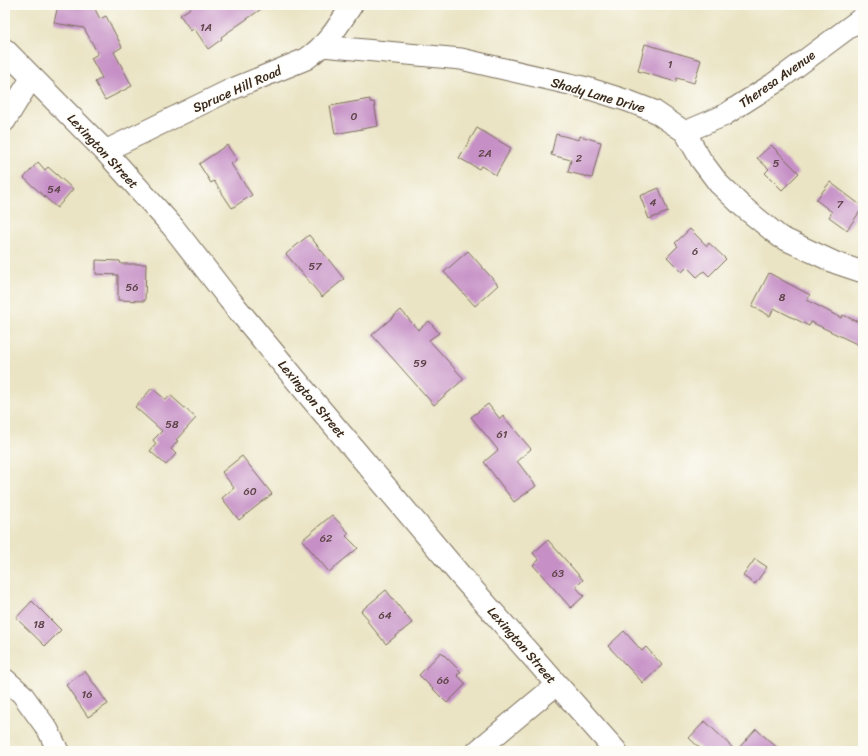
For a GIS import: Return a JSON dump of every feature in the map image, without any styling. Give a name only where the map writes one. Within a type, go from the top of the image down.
[{"type":"street","name":"Spruce Hill Road","points":[[105,151],[230,90],[306,59],[329,40],[352,5]]},
{"type":"street","name":"Theresa Avenue","points":[[685,132],[706,124],[740,105],[772,84],[863,17]]},
{"type":"street","name":"Shady Lane Drive","points":[[322,46],[461,59],[587,88],[654,111],[685,132],[701,160],[718,184],[780,237],[836,263],[863,272]]},
{"type":"street","name":"Lexington Street","points":[[5,50],[105,151],[173,227],[229,299],[460,575],[616,751]]},
{"type":"street","points":[[5,121],[32,77]]},
{"type":"street","points":[[5,679],[22,694],[48,730],[58,751]]},
{"type":"street","points":[[477,751],[556,685]]},
{"type":"building","points":[[58,5],[93,5],[100,19],[106,16],[122,47],[114,52],[132,86],[105,100],[95,82],[102,78],[91,58],[98,54],[84,28],[54,23]]},
{"type":"building","points":[[195,5],[267,5],[221,37],[222,39],[208,49],[194,28],[191,31],[180,15]]},
{"type":"building","points":[[645,44],[701,60],[694,83],[677,78],[676,82],[638,71]]},
{"type":"building","points":[[370,99],[370,102],[374,102],[378,126],[335,134],[330,106]]},
{"type":"building","points":[[477,128],[511,148],[496,175],[481,166],[479,169],[459,158]]},
{"type":"building","points":[[556,134],[579,140],[580,136],[601,142],[592,178],[568,172],[571,160],[551,155]]},
{"type":"building","points":[[227,145],[237,160],[231,164],[252,195],[232,208],[214,181],[211,183],[199,164]]},
{"type":"building","points":[[771,145],[799,173],[782,190],[765,173],[769,169],[757,158]]},
{"type":"building","points":[[38,162],[45,170],[48,167],[73,189],[57,208],[24,178]]},
{"type":"building","points":[[830,182],[863,207],[847,230],[829,217],[832,212],[816,200]]},
{"type":"building","points":[[659,188],[668,212],[649,219],[640,196]]},
{"type":"building","points":[[690,229],[707,246],[709,243],[726,259],[709,276],[704,271],[697,277],[687,267],[682,272],[667,257],[678,246],[675,243]]},
{"type":"building","points":[[309,235],[344,279],[322,297],[286,254]]},
{"type":"building","points":[[468,251],[498,285],[475,306],[444,272]]},
{"type":"building","points":[[96,260],[120,261],[121,264],[146,264],[145,301],[118,300],[118,275],[96,274]]},
{"type":"building","points":[[769,273],[810,295],[807,300],[841,318],[843,315],[863,324],[863,347],[811,322],[809,326],[774,308],[770,316],[752,306]]},
{"type":"building","points":[[401,310],[418,330],[429,321],[439,333],[429,340],[464,379],[434,405],[372,335]]},
{"type":"building","points":[[152,388],[166,400],[170,395],[196,418],[176,440],[178,441],[171,449],[176,454],[166,465],[150,451],[156,444],[153,440],[162,431],[135,407]]},
{"type":"building","points":[[488,404],[500,419],[503,416],[531,449],[517,461],[536,486],[514,502],[484,462],[498,450],[471,417]]},
{"type":"building","points":[[242,456],[272,494],[239,520],[222,498],[234,488],[222,472]]},
{"type":"building","points":[[332,515],[349,533],[346,536],[358,548],[329,572],[302,540]]},
{"type":"building","points":[[548,540],[583,580],[576,587],[584,596],[571,608],[533,565],[539,560],[533,553]]},
{"type":"building","points":[[755,559],[767,567],[755,584],[743,576]]},
{"type":"building","points":[[386,590],[412,623],[386,644],[367,621],[369,620],[361,611]]},
{"type":"building","points":[[32,601],[61,630],[45,646],[16,618]]},
{"type":"building","points":[[624,631],[642,651],[646,647],[662,665],[643,683],[608,646]]},
{"type":"building","points":[[441,652],[461,672],[457,675],[466,684],[447,703],[419,675]]},
{"type":"building","points":[[85,671],[108,704],[88,717],[66,685]]},
{"type":"building","points":[[705,721],[736,751],[703,751],[689,738]]},
{"type":"building","points":[[756,729],[781,751],[736,751]]}]
